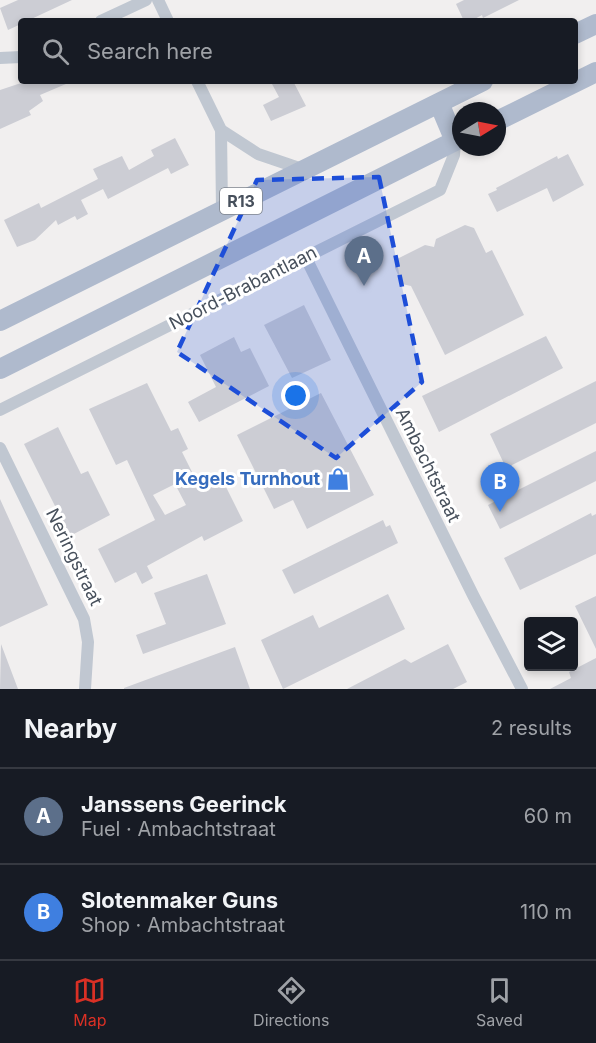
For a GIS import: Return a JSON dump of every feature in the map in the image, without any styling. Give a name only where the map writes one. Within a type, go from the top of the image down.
[{"type":"main road","points":[[578,33],[596,24]]},
{"type":"main road","points":[[578,81],[596,72]]},
{"type":"main road","name":"R13","points":[[0,321],[477,84]]},
{"type":"main road","points":[[506,117],[572,84]]},
{"type":"main road","points":[[439,103],[452,128]]},
{"type":"main road","name":"Noord-Brabantlaan","points":[[0,369],[452,143]]},
{"type":"street","points":[[107,18],[146,0]]},
{"type":"street","points":[[158,0],[167,18]]},
{"type":"street","points":[[0,58],[18,57]]},
{"type":"street","points":[[198,84],[220,130],[222,211]]},
{"type":"street","points":[[220,130],[258,154],[305,170]]},
{"type":"street","name":"Noord-Brabantlaan","points":[[0,410],[440,190],[454,156]]},
{"type":"street","name":"Ambachtstraat","points":[[304,256],[522,689]]},
{"type":"street","name":"Neringstraat","points":[[0,448],[84,619],[88,642],[85,689]]},
{"type":"highlighted area","points":[[379,177],[422,382],[336,458],[177,352],[257,180]]},
{"type":"building","points":[[18,0],[72,0],[33,18],[18,18],[18,25],[8,30],[0,8]]},
{"type":"building","points":[[464,0],[519,0],[483,18],[482,15],[476,18],[463,18],[456,4]]},
{"type":"building","points":[[18,84],[66,84],[40,95],[43,101],[29,111],[31,115],[0,129],[0,90]]},
{"type":"building","points":[[272,84],[295,84],[306,106],[271,121],[263,105],[279,97]]},
{"type":"building","points":[[175,138],[189,165],[171,174],[168,168],[108,199],[103,189],[81,200],[88,214],[77,220],[75,216],[58,225],[56,220],[35,240],[17,247],[4,220],[39,203],[41,208],[98,179],[93,169],[122,156],[129,170],[154,156],[151,150]]},
{"type":"building","points":[[568,154],[584,185],[553,202],[547,188],[497,212],[488,194],[557,156],[558,159]]},
{"type":"building","points":[[465,225],[474,228],[486,253],[492,250],[524,315],[445,355],[411,286],[402,284],[395,268],[397,259],[425,245],[434,247],[436,239]]},
{"type":"building","points":[[304,305],[331,360],[292,378],[264,325]]},
{"type":"building","points":[[546,336],[563,368],[439,432],[422,396]]},
{"type":"building","points":[[234,337],[241,352],[250,348],[269,386],[199,422],[188,402],[216,387],[200,355]]},
{"type":"building","points":[[596,381],[596,423],[506,468],[490,434]]},
{"type":"building","points":[[147,383],[171,431],[178,428],[188,449],[182,452],[199,486],[220,475],[243,521],[204,541],[202,536],[147,566],[153,578],[142,584],[136,572],[115,583],[98,549],[155,520],[127,460],[116,465],[89,409]],"holes":[[[175,484],[186,505],[165,515],[153,495]]]},
{"type":"building","points":[[321,393],[374,495],[307,529],[293,500],[274,509],[237,435]]},
{"type":"building","points":[[58,427],[81,474],[88,471],[110,515],[70,536],[24,444]]},
{"type":"building","points":[[596,451],[596,481],[500,529],[488,505]]},
{"type":"building","points":[[0,499],[48,605],[0,627]]},
{"type":"building","points":[[591,513],[592,516],[596,514],[596,554],[520,590],[504,558]]},
{"type":"building","points":[[383,520],[386,527],[390,525],[398,543],[294,594],[282,570]]},
{"type":"building","points":[[207,574],[226,624],[143,654],[136,635],[166,624],[154,593]]},
{"type":"building","points":[[388,594],[405,629],[283,689],[261,640],[313,615],[319,628]]},
{"type":"building","points":[[596,596],[596,649],[575,606]]},
{"type":"building","points":[[1,644],[18,689],[0,689]]},
{"type":"building","points":[[448,644],[467,682],[453,689],[347,689],[405,659],[411,663]]},
{"type":"building","points":[[235,647],[250,689],[124,689],[124,688]]},
{"type":"building","points":[[596,658],[596,689],[550,689],[571,678],[569,672],[578,671],[578,667]]},
{"type":"place","name":"Janssens Geerinck","points":[[364,286]]},
{"type":"place","name":"Kegels Turnhout","points":[[338,479]]},
{"type":"place","name":"Slotenmaker Guns","points":[[500,512]]}]
